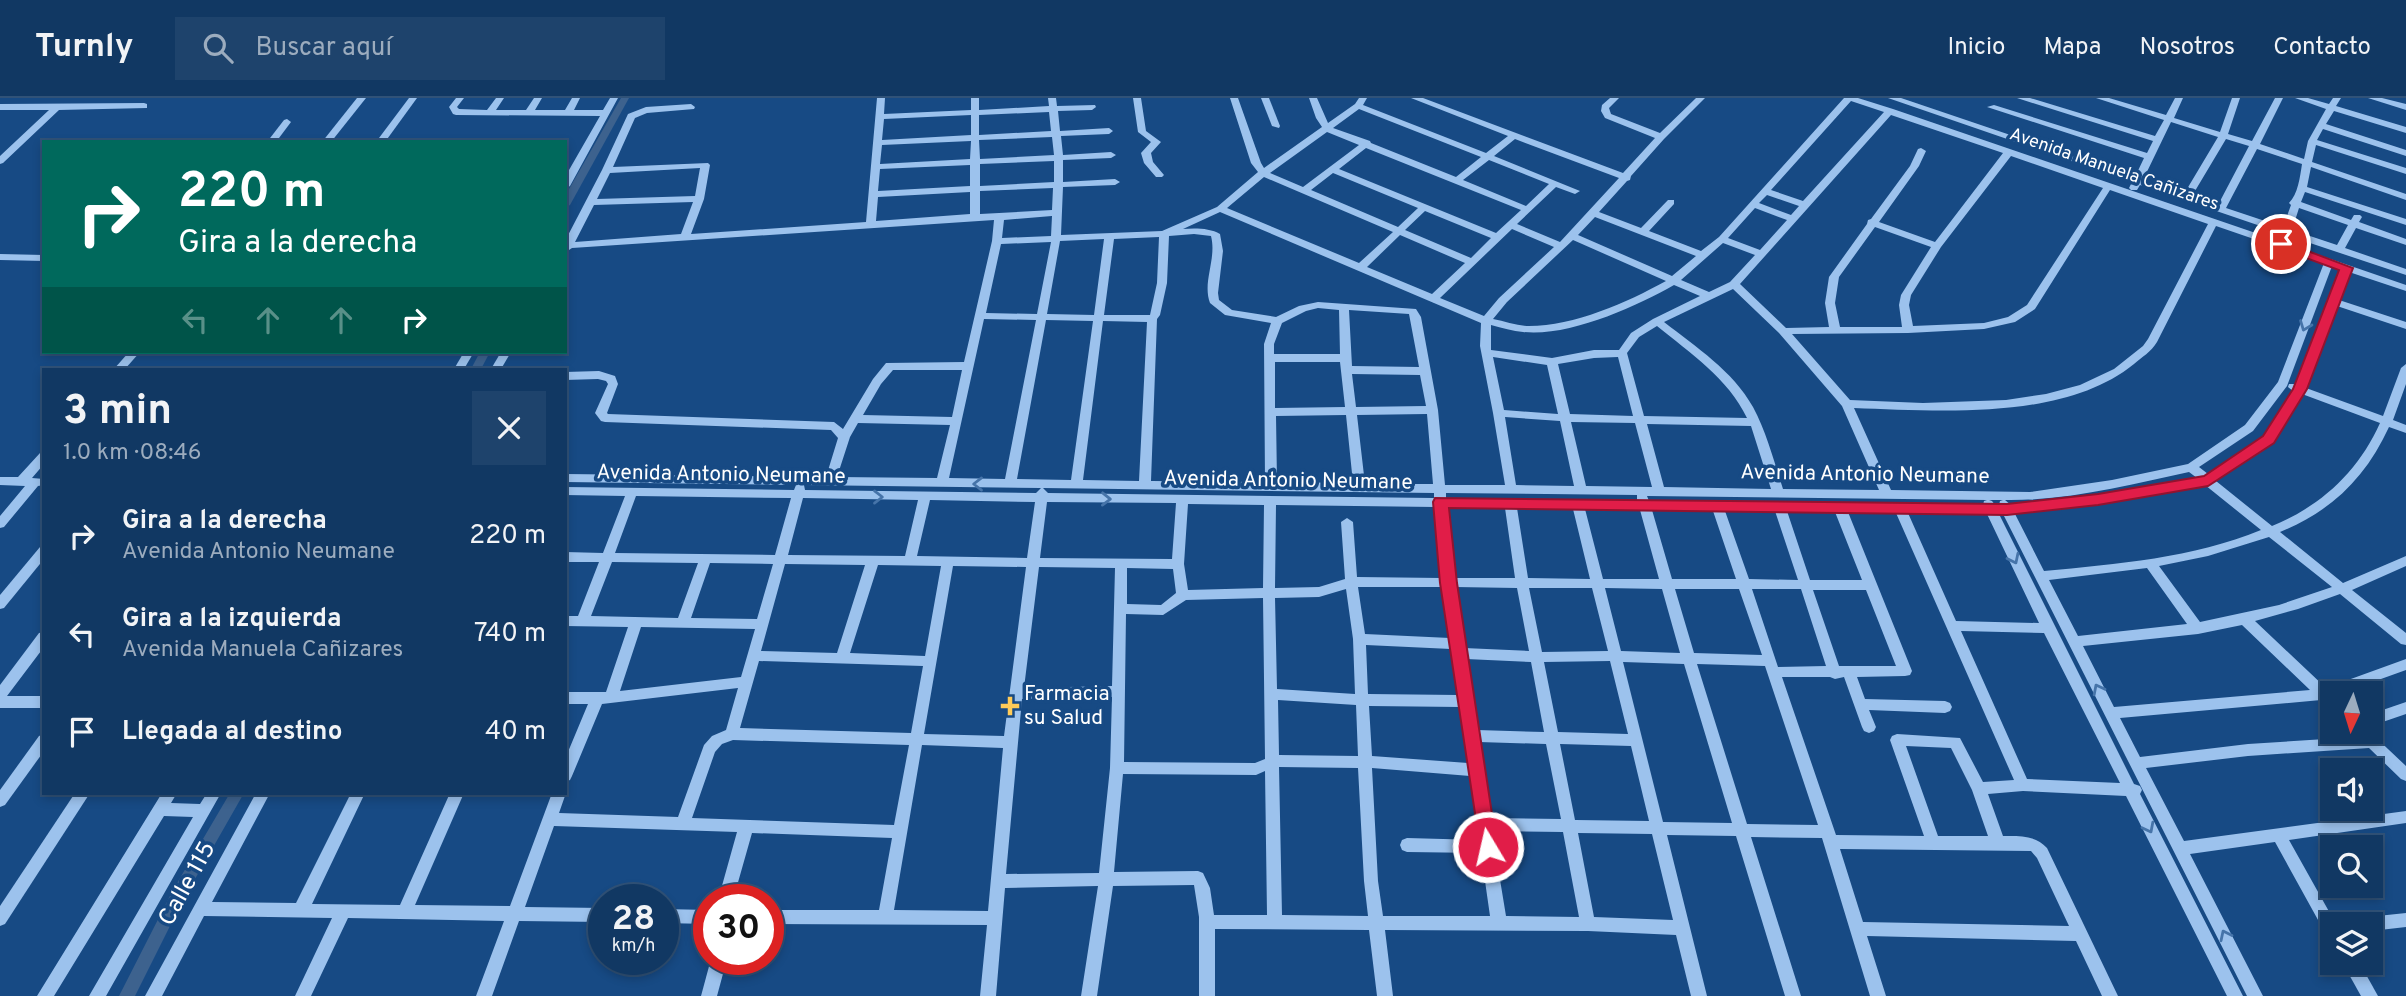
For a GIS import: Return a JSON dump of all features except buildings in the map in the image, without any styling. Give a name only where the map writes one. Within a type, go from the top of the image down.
[{"type":"street","points":[[69,106],[78,98]]},
{"type":"street","points":[[328,140],[362,98]]},
{"type":"street","points":[[382,140],[413,98]]},
{"type":"street","points":[[460,98],[453,107],[456,112],[606,113]]},
{"type":"street","points":[[490,112],[500,98]]},
{"type":"street","points":[[529,112],[538,98]]},
{"type":"street","points":[[568,113],[576,98]]},
{"type":"street","points":[[567,183],[614,98]]},
{"type":"street","points":[[871,223],[881,98]]},
{"type":"street","points":[[975,98],[975,217]]},
{"type":"street","points":[[1137,98],[1140,127],[1144,134],[1156,142],[1146,153],[1149,163],[1159,175]]},
{"type":"street","points":[[1234,98],[1256,163],[1263,173],[1470,261]]},
{"type":"street","points":[[1265,98],[1276,126]]},
{"type":"street","points":[[1313,98],[1320,118],[1328,129],[1528,209]]},
{"type":"street","points":[[1415,98],[1627,177]]},
{"type":"street","points":[[1615,98],[1605,107],[1608,116],[1661,137]]},
{"type":"street","points":[[1588,924],[1521,582],[1499,413],[1484,335],[1486,321],[1503,300],[1572,236],[1661,137],[1701,98]]},
{"type":"street","points":[[1220,209],[1486,321],[1525,329],[1550,329],[1569,325],[1641,299],[1673,281],[1722,239],[1850,98]]},
{"type":"street","name":"Avenida Manuela Cañizares","points":[[1850,98],[2109,185],[2135,188],[2214,221],[2284,238],[2329,262],[2406,288]]},
{"type":"street","points":[[1894,98],[1934,107],[2057,154],[2135,188],[2186,198],[2284,238],[2339,250],[2406,272]]},
{"type":"street","points":[[1979,126],[1996,98]]},
{"type":"street","points":[[2021,98],[2159,140]]},
{"type":"street","points":[[2100,98],[2255,145],[2307,164],[2372,172],[2406,170]]},
{"type":"street","points":[[2135,188],[2178,98]]},
{"type":"street","points":[[2186,198],[2223,135],[2236,98]]},
{"type":"street","points":[[2220,211],[2279,98]]},
{"type":"street","points":[[2299,98],[2406,130]]},
{"type":"street","points":[[2284,238],[2294,203],[2302,188],[2312,141],[2337,98]]},
{"type":"street","points":[[2372,98],[2406,107]]},
{"type":"street","points":[[1164,234],[1220,209],[1263,173],[1328,129],[1360,102],[1488,158],[1575,191]]},
{"type":"street","points":[[878,117],[974,114],[1052,103],[1092,107]]},
{"type":"street","points":[[1010,484],[1056,239],[1059,157],[1052,103]]},
{"type":"street","points":[[0,107],[55,109],[69,106],[144,106]]},
{"type":"street","points":[[567,247],[631,117],[646,110],[691,107]]},
{"type":"street","points":[[1990,107],[2151,157]]},
{"type":"street","points":[[0,161],[55,109]]},
{"type":"street","points":[[1622,353],[1635,335],[1657,321],[1734,284],[1890,111]]},
{"type":"street","points":[[273,140],[287,122]]},
{"type":"street","points":[[2320,125],[2406,153]]},
{"type":"street","points":[[877,143],[1110,131]]},
{"type":"street","points":[[2057,154],[2068,132]]},
{"type":"street","points":[[1458,180],[1515,135]]},
{"type":"street","points":[[2312,141],[2372,172],[2406,197]]},
{"type":"street","points":[[1303,191],[1367,143]]},
{"type":"street","points":[[1835,330],[1830,291],[1834,277],[1871,222],[1914,166],[1921,151]]},
{"type":"street","points":[[1908,330],[1904,305],[1906,295],[1937,246],[2010,151]]},
{"type":"street","points":[[874,167],[1111,155]]},
{"type":"street","points":[[607,170],[701,163],[706,167],[699,199],[685,237]]},
{"type":"street","points":[[567,167],[577,167]]},
{"type":"street","points":[[1332,169],[1497,237]]},
{"type":"street","points":[[872,194],[1115,181]]},
{"type":"street","points":[[1434,298],[1470,261],[1555,184]]},
{"type":"street","points":[[1783,331],[1908,330],[1984,326],[2011,320],[2031,307],[2109,185]]},
{"type":"street","points":[[2302,188],[2406,222]]},
{"type":"street","points":[[1765,191],[1805,205]]},
{"type":"street","points":[[589,202],[699,199]]},
{"type":"street","points":[[1643,232],[1671,202]]},
{"type":"street","points":[[2294,203],[2406,242]]},
{"type":"street","points":[[1753,204],[1793,219]]},
{"type":"street","points":[[1361,267],[1424,207]]},
{"type":"street","points":[[2339,250],[2362,208]]},
{"type":"street","points":[[1594,213],[1704,256]]},
{"type":"street","points":[[567,247],[871,223],[1057,214]]},
{"type":"street","points":[[942,484],[997,241],[999,217]]},
{"type":"street","points":[[1847,404],[1933,406],[2025,402],[2079,389],[2113,375],[2148,347],[2214,221]]},
{"type":"street","points":[[1871,222],[1937,246]]},
{"type":"street","points":[[1511,225],[1560,246]]},
{"type":"street","points":[[997,241],[1109,238],[1194,231],[1215,234],[1218,265],[1213,288],[1214,301],[1229,313],[1277,321],[1303,308],[1344,306],[1412,311],[1416,317],[1433,410],[1448,583],[1499,923]]},
{"type":"street","points":[[1145,486],[1152,319],[1162,282],[1164,234]]},
{"type":"street","points":[[1572,236],[1709,296]]},
{"type":"street","points":[[1076,485],[1109,238]]},
{"type":"street","points":[[1722,239],[1762,254]]},
{"type":"street","points":[[0,257],[42,257]]},
{"type":"street","name":"Avenida Antonio Neumane","points":[[2004,504],[2031,496],[2112,484],[2191,467],[2249,428],[2283,383],[2329,262]]},
{"type":"street","name":"Avenida Antonio Neumane","points":[[1510,496],[1581,489],[1717,504],[1779,498],[1887,494],[2004,504],[2098,500],[2208,481],[2268,439],[2300,389],[2346,268]]},
{"type":"street","points":[[1734,284],[1783,331],[1847,404],[1887,494]]},
{"type":"street","points":[[2334,302],[2406,326]]},
{"type":"street","points":[[1344,306],[1345,358],[1359,487]]},
{"type":"street","points":[[979,316],[1152,319]]},
{"type":"street","points":[[1275,921],[1269,593],[1272,412],[1269,344],[1277,321]]},
{"type":"street","points":[[1657,321],[1728,382],[1755,422],[1805,584],[1842,673],[1860,704],[1869,727]]},
{"type":"street","points":[[1488,353],[1552,362],[1594,354],[1622,353]]},
{"type":"street","points":[[1622,353],[1659,491]]},
{"type":"street","points":[[120,368],[133,354]]},
{"type":"street","points":[[1269,358],[1345,358]]},
{"type":"street","points":[[1552,362],[1581,489]]},
{"type":"street","points":[[830,482],[844,437],[890,366],[968,366]]},
{"type":"street","points":[[2041,576],[2149,562],[2251,541],[2303,518],[2339,492],[2355,475],[2387,422],[2406,368]]},
{"type":"street","points":[[1347,370],[1426,371]]},
{"type":"street","points":[[567,376],[599,375],[611,379],[613,384],[601,413],[605,418],[829,425],[844,437]]},
{"type":"street","points":[[2283,383],[2406,429]]},
{"type":"street","points":[[1272,412],[1433,410]]},
{"type":"street","points":[[1499,413],[1565,418],[1755,422]]},
{"type":"street","points":[[855,419],[955,421]]},
{"type":"street","points":[[21,482],[42,458]]},
{"type":"street","points":[[2191,467],[2406,640]]},
{"type":"street","name":"Avenida Antonio Neumane","points":[[567,478],[1010,484],[1042,492],[1076,485],[1145,486],[1271,494],[1510,496],[1578,504],[1642,496],[1659,491],[1779,498],[1839,506],[1899,507],[1987,503]]},
{"type":"street","points":[[0,481],[40,482]]},
{"type":"street","points":[[732,734],[801,481]]},
{"type":"street","points":[[0,524],[40,482]]},
{"type":"street","name":"Avenida Antonio Neumane","points":[[567,491],[925,497],[1042,492],[1182,499],[1359,487],[1440,495]]},
{"type":"street","points":[[583,621],[632,492]]},
{"type":"street","points":[[988,996],[1010,742],[1042,492]]},
{"type":"street","points":[[1642,496],[1666,585],[1793,996]]},
{"type":"street","points":[[910,561],[925,497]]},
{"type":"street","points":[[1182,499],[1178,564],[1183,595]]},
{"type":"street","points":[[1987,503],[2129,790],[2235,996]]},
{"type":"street","points":[[1578,504],[1699,996]]},
{"type":"street","points":[[1717,504],[1829,837],[1878,996]]},
{"type":"street","points":[[2004,504],[2182,848],[2255,996]]},
{"type":"street","points":[[1359,639],[1536,657],[1614,656],[1842,673],[1905,671],[1839,506]]},
{"type":"street","points":[[1899,507],[2023,785]]},
{"type":"street","points":[[1347,522],[1351,582],[1359,639],[1371,881],[1385,996]]},
{"type":"street","points":[[0,604],[5,591],[42,552]]},
{"type":"street","points":[[567,557],[1178,564]]},
{"type":"street","points":[[683,622],[706,558]]},
{"type":"street","points":[[842,659],[873,561]]},
{"type":"street","points":[[2074,642],[2198,629],[2245,619],[2344,588],[2406,561]]},
{"type":"street","points":[[885,918],[948,562]]},
{"type":"street","points":[[2149,562],[2198,629]]},
{"type":"street","points":[[1089,996],[1106,880],[1117,768],[1121,565]]},
{"type":"street","points":[[1119,609],[1163,610],[1183,595],[1319,592],[1351,582],[1870,585]]},
{"type":"street","points":[[2245,619],[2320,690]]},
{"type":"street","points":[[567,621],[762,624]]},
{"type":"street","points":[[567,772],[604,698],[636,622]]},
{"type":"street","points":[[1951,626],[2048,628]]},
{"type":"street","points":[[0,695],[42,640]]},
{"type":"street","points":[[752,656],[929,661]]},
{"type":"street","points":[[2367,681],[2406,664]]},
{"type":"street","points":[[567,698],[604,698],[746,682]]},
{"type":"street","points":[[1016,694],[1117,691]]},
{"type":"street","points":[[1271,694],[1363,700],[1466,701]]},
{"type":"street","points":[[2110,713],[2320,699]]},
{"type":"street","points":[[0,702],[42,702]]},
{"type":"street","points":[[1860,704],[1944,707]]},
{"type":"street","points":[[2384,716],[2406,708]]},
{"type":"street","points":[[682,825],[709,748],[718,740],[732,734],[1010,742]]},
{"type":"street","points":[[1471,736],[1634,740]]},
{"type":"street","points":[[1933,842],[1897,740],[1955,743],[1979,789],[1998,843]]},
{"type":"street","points":[[0,802],[5,787],[42,742]]},
{"type":"street","points":[[2137,763],[2248,750],[2354,744]]},
{"type":"street","points":[[2373,744],[2406,775]]},
{"type":"street","points":[[1117,768],[1256,769],[1274,761],[1366,762],[1476,770]]},
{"type":"street","points":[[1979,789],[2023,785],[2151,791]]},
{"type":"street","points":[[0,919],[82,795]]},
{"type":"street","points":[[45,996],[169,795]]},
{"type":"street","points":[[97,996],[213,795]]},
{"type":"street","name":"Calle 115","points":[[153,996],[263,795]]},
{"type":"street","points":[[302,908],[357,795]]},
{"type":"street","points":[[404,912],[456,795]]},
{"type":"street","points":[[484,996],[558,795]]},
{"type":"street","points":[[160,809],[203,811]]},
{"type":"street","points":[[2182,848],[2406,817]]},
{"type":"street","points":[[550,819],[900,832]]},
{"type":"street","points":[[1484,824],[1742,831],[1933,842],[2027,843],[2036,846],[2042,853],[2109,996]]},
{"type":"street","points":[[729,884],[746,827]]},
{"type":"street","points":[[2278,834],[2322,912]]},
{"type":"street","points":[[1407,845],[1488,847]]},
{"type":"street","points":[[997,881],[1198,878],[1203,885],[1207,922],[1207,996]]},
{"type":"street","points":[[200,909],[302,908],[588,915]]},
{"type":"street","points":[[303,996],[344,910]]},
{"type":"street","points":[[784,917],[994,918]]},
{"type":"street","points":[[2383,922],[2406,920]]},
{"type":"street","points":[[1207,922],[1588,924],[1682,928]]},
{"type":"street","points":[[1859,929],[2080,934]]},
{"type":"street","points":[[709,996],[715,975]]},
{"type":"street","points":[[2358,975],[2370,996]]},
{"type":"waterway","points":[[567,201],[625,98]]},
{"type":"waterway","points":[[477,368],[484,354]]},
{"type":"waterway","points":[[127,996],[178,895],[236,795]]},
{"type":"place","name":"Farmacia su Salud","points":[[1010,706]]},
{"type":"route","points":[[1488,847],[1448,583],[1441,502],[2007,510],[2098,500],[2208,481],[2268,439],[2300,389],[2346,268],[2281,244]]}]
